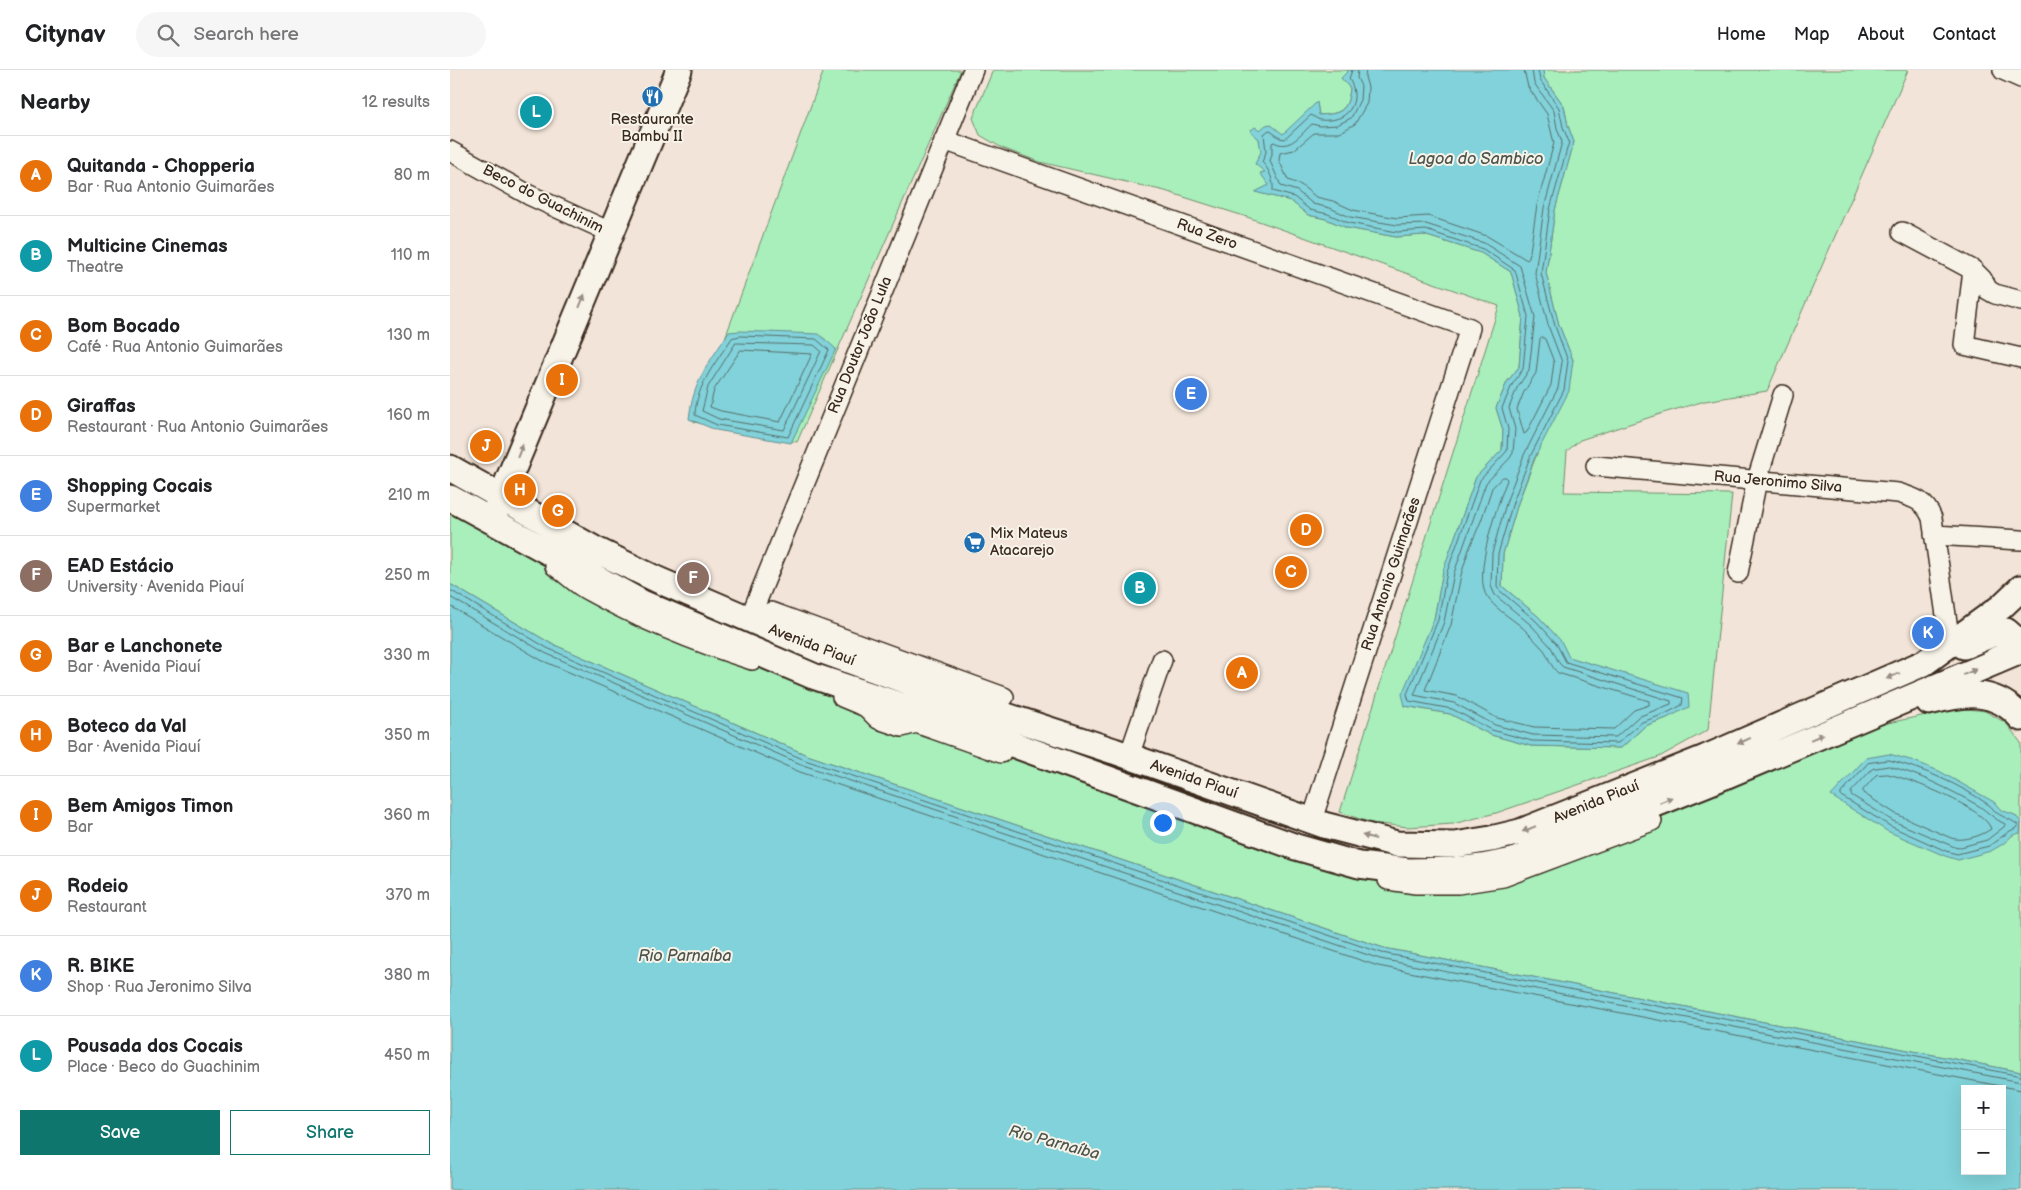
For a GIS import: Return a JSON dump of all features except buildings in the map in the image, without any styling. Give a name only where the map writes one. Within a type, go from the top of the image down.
[{"type":"main road","points":[[491,521],[679,70]]},
{"type":"main road","name":"Avenida Piauí","points":[[450,468],[594,548],[658,580],[760,616],[841,657],[976,706],[1312,820],[1397,844],[1455,845],[1520,832],[1704,758],[1924,663],[2001,607],[2021,588]]},
{"type":"main road","name":"Avenida Piauí","points":[[450,498],[642,603],[813,676],[968,728],[1296,847],[1359,865],[1408,871],[1456,870],[1513,861],[1861,719],[2021,651]]},
{"type":"main road","points":[[580,570],[594,548]]},
{"type":"main road","points":[[2021,596],[2021,606]]},
{"type":"main road","points":[[1924,663],[1992,634],[2006,632],[2014,638],[2015,644],[2011,652],[1994,662]]},
{"type":"main road","name":"Avenida Piauí","points":[[1861,719],[1960,694],[1974,695],[2003,702],[2021,718]]},
{"type":"street","name":"Rua Doutor João Lula","points":[[760,616],[972,70]]},
{"type":"street","points":[[2003,70],[2021,78]]},
{"type":"street","name":"Rua Zero","points":[[944,140],[1470,328]]},
{"type":"street","name":"Beco do Guachinim","points":[[450,151],[529,195],[610,232]]},
{"type":"street","points":[[1902,232],[1973,270],[1982,279],[1988,290],[1995,294],[2021,301]]},
{"type":"street","points":[[1973,270],[1964,345],[2021,358]]},
{"type":"street","name":"Rua Antonio Guimarães","points":[[1312,820],[1470,328]]},
{"type":"street","points":[[1738,573],[1757,480],[1783,395]]},
{"type":"street","name":"Rua Jeronimo Silva","points":[[1596,466],[1898,494],[1919,499],[1929,509],[1932,518],[1950,643]]},
{"type":"street","points":[[450,505],[568,574],[586,590],[658,627],[751,660],[866,707],[878,719],[902,727],[916,723],[1320,865],[1370,877],[1416,884],[1458,884],[1503,877],[1652,821]]},
{"type":"street","points":[[1934,535],[2021,540]]},
{"type":"street","points":[[760,616],[1004,697]]},
{"type":"street","points":[[1128,756],[1162,660]]},
{"type":"green space","points":[[824,70],[961,70],[797,442],[694,422]]},
{"type":"green space","points":[[993,70],[1349,70],[1341,78],[1350,88],[1347,102],[1342,110],[1332,114],[1319,115],[1317,103],[1283,135],[1250,130],[1259,139],[1270,185],[1256,192],[1291,201],[1308,215],[1326,219],[1347,228],[1396,237],[1424,235],[1481,253],[1511,272],[1523,316],[1519,367],[1507,382],[1496,408],[1503,430],[1502,450],[1476,477],[1443,571],[1434,619],[1421,651],[1405,706],[1450,714],[1491,735],[1531,746],[1621,748],[1645,726],[1667,718],[1688,694],[1568,657],[1548,627],[1502,586],[1503,554],[1518,503],[1573,360],[1559,325],[1546,273],[1555,210],[1574,142],[1564,106],[1544,78],[1543,70],[1908,70],[1767,391],[1705,401],[1663,413],[1580,440],[1567,451],[1564,492],[1732,494],[1708,730],[1659,757],[1496,813],[1453,824],[1408,827],[1371,823],[1340,812],[1499,306],[1247,217],[1165,191],[1040,162],[1002,148],[980,135],[973,118]]},
{"type":"green space","points":[[450,505],[916,723],[1370,877],[1652,821],[1785,758],[1883,724],[1959,708],[1985,711],[2006,723],[2021,743],[2021,1072],[1384,948],[807,755],[550,643],[450,584]]},
{"type":"water","name":"Lagoa do Sambico","points":[[1349,70],[1543,70],[1544,78],[1564,106],[1574,142],[1555,210],[1546,273],[1559,325],[1573,360],[1569,391],[1534,459],[1518,503],[1503,554],[1502,586],[1539,617],[1561,641],[1569,657],[1688,693],[1689,707],[1645,726],[1621,748],[1531,746],[1491,735],[1450,714],[1405,706],[1402,694],[1434,619],[1443,571],[1476,477],[1502,450],[1503,430],[1496,408],[1507,382],[1519,367],[1523,316],[1511,272],[1481,253],[1424,235],[1396,237],[1347,228],[1326,219],[1308,215],[1291,201],[1255,192],[1269,185],[1260,173],[1265,172],[1255,164],[1261,152],[1259,139],[1250,131],[1255,127],[1260,130],[1270,124],[1283,134],[1317,102],[1319,115],[1333,114],[1342,110],[1347,102],[1350,88],[1341,78]]},
{"type":"water","points":[[729,332],[819,334],[836,349],[791,443],[716,430],[689,419],[694,394],[703,373]]},
{"type":"water","name":"Rio Parnaíba","points":[[450,584],[550,643],[807,755],[1384,948],[2021,1072],[2021,1190],[450,1190]]},
{"type":"water","points":[[1889,754],[1939,771],[1994,802],[2001,810],[2015,815],[2021,822],[2020,833],[2013,835],[1991,851],[1958,860],[1887,831],[1831,796],[1866,758]]},
{"type":"place","name":"Restaurante Bambu II","points":[[652,96]]},
{"type":"place","name":"Pousada dos Cocais","points":[[536,112]]},
{"type":"place","name":"Bem Amigos Timon","points":[[562,380]]},
{"type":"place","name":"Shopping Cocais","points":[[1191,394]]},
{"type":"place","name":"Rodeio","points":[[486,446]]},
{"type":"place","name":"Boteco da Val","points":[[520,490]]},
{"type":"place","name":"Bar e Lanchonete","points":[[558,511]]},
{"type":"place","name":"Giraffas","points":[[1306,530]]},
{"type":"place","name":"Mix Mateus Atacarejo","points":[[974,542]]},
{"type":"place","name":"Bom Bocado","points":[[1291,572]]},
{"type":"place","name":"EAD Estácio","points":[[693,578]]},
{"type":"place","name":"Multicine Cinemas","points":[[1140,588]]},
{"type":"place","name":"R. BIKE","points":[[1928,633]]},
{"type":"place","name":"Quitanda - Chopperia","points":[[1242,673]]}]
